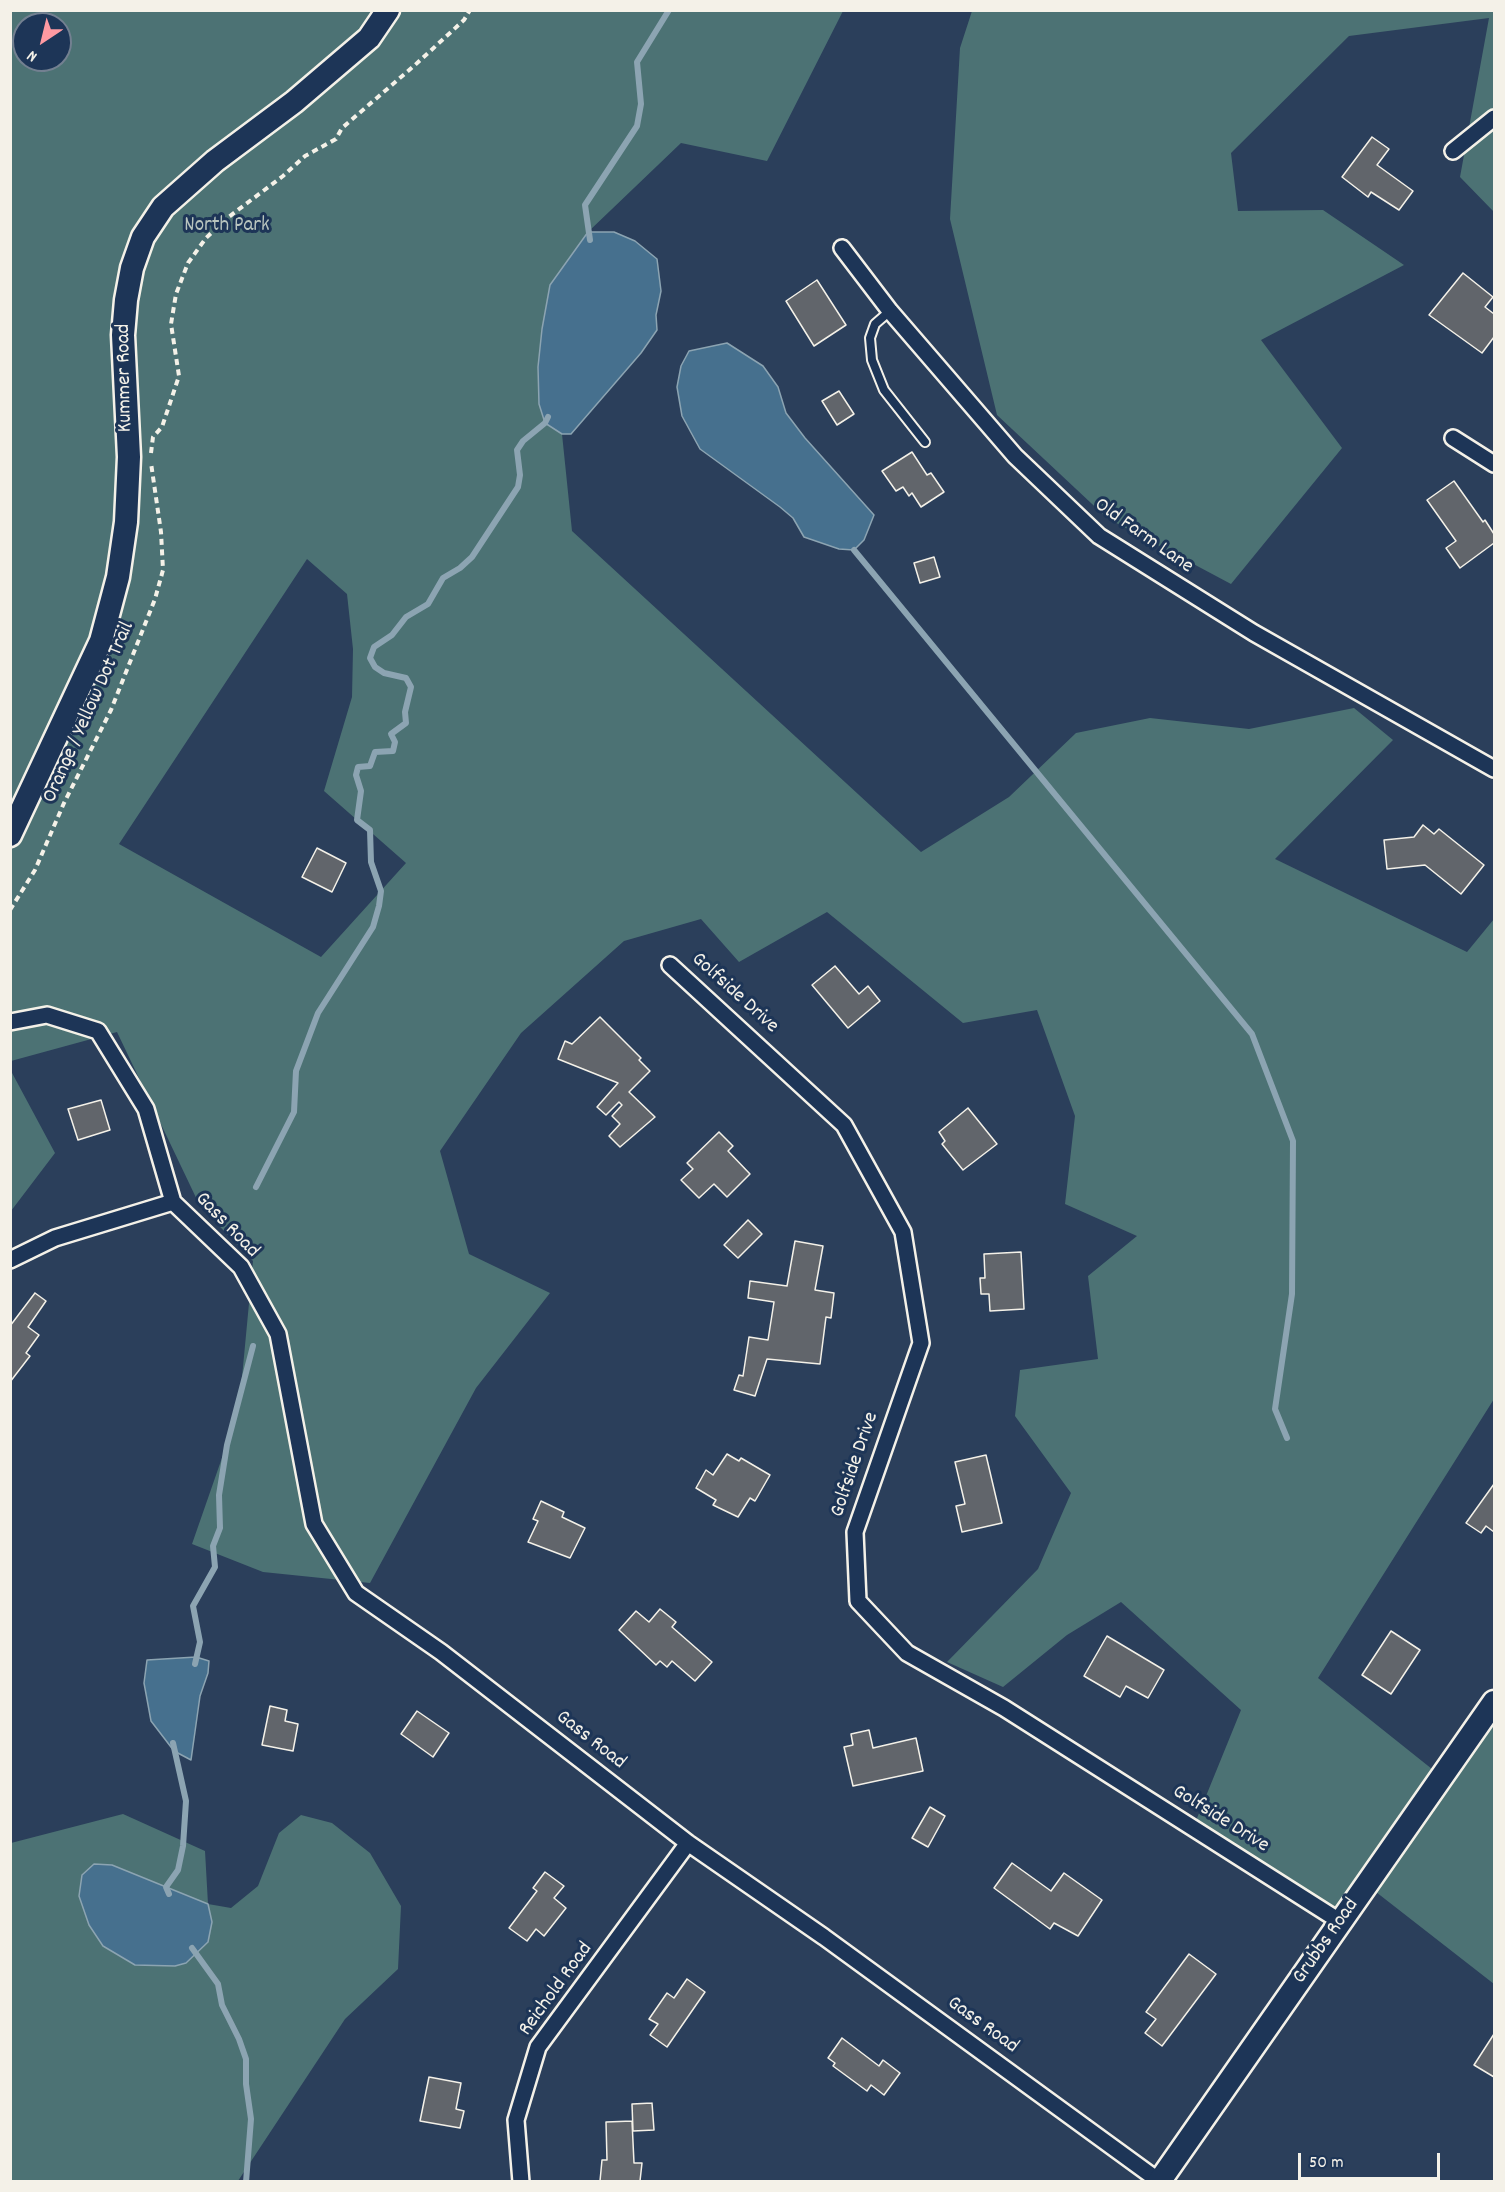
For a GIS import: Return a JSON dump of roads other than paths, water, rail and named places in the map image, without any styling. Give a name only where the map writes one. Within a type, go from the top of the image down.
[{"type":"street","name":"Kummer Road","points":[[10,835],[100,641],[118,578],[126,522],[129,457],[123,335],[132,268],[143,237],[164,207],[215,161],[294,102],[369,38],[388,10]]},
{"type":"street","points":[[1453,151],[1494,118]]},
{"type":"street","name":"Old Farm Lane","points":[[842,248],[890,311],[1015,456],[1100,536],[1254,633],[1494,769]]},
{"type":"street","points":[[1453,438],[1494,464]]},
{"type":"street","name":"Golfside Drive","points":[[670,965],[844,1125],[903,1232],[921,1343],[855,1532],[858,1601],[907,1653],[1004,1708],[1341,1922]]},
{"type":"street","name":"Gass Road","points":[[10,1022],[47,1015],[98,1031],[146,1109],[173,1202],[241,1267],[278,1334],[314,1524],[356,1593],[441,1652],[688,1843],[824,1937],[1159,2181]]},
{"type":"street","name":"Gass Road","points":[[10,1260],[55,1238],[173,1202]]},
{"type":"street","name":"Grubbs Road","points":[[1159,2181],[1494,1702]]},
{"type":"street","name":"Reichold Road","points":[[521,2181],[516,2120],[538,2048],[688,1843]]},
{"type":"lane","points":[[890,311],[876,324],[870,338],[872,360],[884,390],[925,442]]},
{"type":"water","points":[[588,232],[614,232],[635,241],[657,259],[661,291],[656,315],[657,330],[641,353],[571,434],[562,434],[545,423],[539,404],[538,367],[542,329],[550,285]]},
{"type":"water","points":[[727,343],[763,366],[778,387],[786,413],[805,438],[874,515],[864,540],[854,550],[839,549],[804,537],[793,518],[780,507],[700,449],[682,416],[677,387],[681,366],[689,351]]},
{"type":"water","points":[[196,1657],[209,1661],[208,1673],[200,1696],[191,1760],[174,1751],[151,1721],[144,1683],[147,1660]]},
{"type":"water","points":[[94,1864],[112,1865],[208,1904],[212,1922],[208,1942],[186,1963],[175,1966],[135,1965],[103,1946],[89,1925],[79,1896],[82,1875]]},
{"type":"waterway","points":[[590,240],[585,205],[637,126],[641,104],[637,62],[669,10]]},
{"type":"waterway","points":[[256,1187],[294,1112],[296,1071],[318,1013],[373,927],[379,906],[381,891],[371,862],[370,830],[357,820],[361,791],[356,775],[358,767],[370,766],[375,752],[393,751],[395,742],[391,734],[406,723],[405,712],[411,687],[406,678],[384,673],[375,667],[370,658],[374,647],[392,635],[406,617],[428,604],[443,578],[460,568],[472,557],[518,487],[520,475],[517,450],[523,441],[545,423],[548,417]]},
{"type":"waterway","points":[[854,550],[1252,1034],[1293,1141],[1292,1294],[1275,1409],[1287,1438]]},
{"type":"waterway","points":[[195,1664],[200,1642],[193,1606],[215,1567],[213,1546],[220,1528],[219,1495],[227,1445],[253,1346]]},
{"type":"waterway","points":[[169,1894],[166,1887],[178,1870],[183,1846],[186,1801],[173,1743]]},
{"type":"waterway","points":[[192,1948],[218,1984],[222,2005],[246,2059],[246,2084],[251,2119],[246,2182]]},
{"type":"park label","name":"North Park","points":[[227,227]]}]
